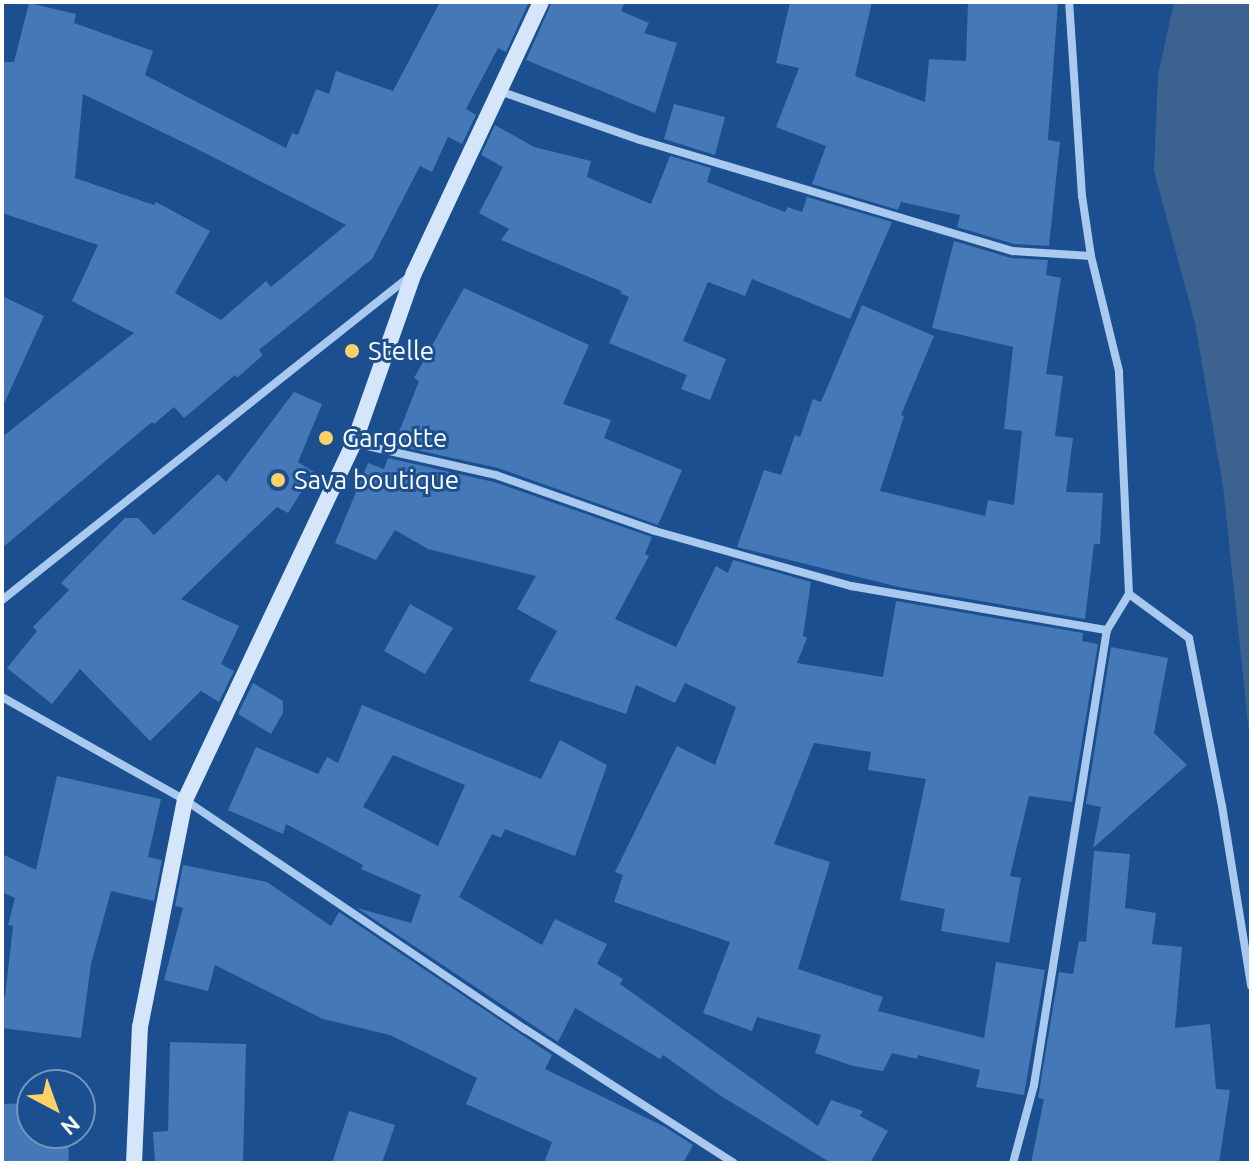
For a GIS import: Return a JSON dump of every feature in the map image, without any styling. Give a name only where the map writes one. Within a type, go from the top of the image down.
[{"type":"street","points":[[134,1163],[140,1027],[185,800],[354,443],[414,273],[502,92],[541,2]]},
{"type":"street","points":[[1013,1163],[1034,1085],[1107,630],[1129,594],[1119,371],[1091,256],[1082,196],[1069,2]]},
{"type":"street","points":[[502,92],[640,140],[1013,251],[1091,256]]},
{"type":"street","points":[[2,600],[414,273]]},
{"type":"street","points":[[354,443],[496,475],[655,531],[851,586],[1107,630]]},
{"type":"street","points":[[1129,594],[1189,638],[1222,806],[1251,986]]},
{"type":"street","points":[[2,697],[185,800],[525,1029],[734,1163]]},
{"type":"water","points":[[1174,2],[1251,2],[1251,751],[1223,486],[1195,323],[1154,171],[1158,75]]},
{"type":"building","points":[[440,2],[529,2],[506,52],[498,48],[466,109],[476,115],[462,144],[448,137],[432,172],[420,166],[372,259],[259,350],[263,355],[237,378],[235,375],[184,418],[174,407],[154,424],[152,422],[2,548],[2,437],[134,333],[72,301],[98,245],[2,213],[2,62],[14,62],[29,3],[76,14],[74,23],[153,51],[145,75],[286,148],[292,133],[298,135],[316,89],[329,94],[336,71],[393,91]],"holes":[[[83,94],[346,225],[271,287],[266,281],[221,320],[175,293],[210,231],[156,202],[154,205],[75,178]]]},
{"type":"building","points":[[552,2],[625,2],[621,11],[649,23],[644,33],[677,43],[655,113],[526,60]]},
{"type":"building","points":[[790,2],[872,2],[855,76],[925,102],[929,59],[966,61],[968,2],[1058,2],[1048,140],[1060,142],[1049,246],[1014,244],[957,227],[960,215],[901,202],[898,210],[812,184],[826,146],[776,127],[799,68],[776,63]]},
{"type":"building","points":[[674,104],[725,117],[715,155],[664,139]]},
{"type":"building","points":[[495,125],[534,147],[591,161],[587,177],[651,204],[670,156],[711,168],[707,182],[785,212],[788,207],[802,212],[807,197],[892,222],[850,319],[752,279],[745,296],[708,282],[683,341],[726,359],[710,400],[681,389],[687,375],[609,343],[629,297],[620,293],[622,291],[501,240],[509,229],[479,213],[503,167],[481,155]]},
{"type":"building","points":[[954,241],[1011,258],[1048,260],[1046,275],[1061,278],[1046,374],[1063,376],[1055,436],[1073,438],[1066,492],[1103,493],[1100,544],[1094,544],[1085,619],[899,587],[737,547],[764,470],[781,475],[795,435],[800,437],[813,399],[821,402],[862,305],[934,336],[901,415],[904,416],[880,491],[985,516],[988,500],[1014,505],[1022,431],[1004,429],[1013,347],[932,328]]},
{"type":"building","points":[[464,288],[589,345],[563,404],[611,420],[604,438],[682,470],[658,525],[498,468],[394,445],[419,381],[414,378]]},
{"type":"building","points":[[2,296],[44,316],[2,408]]},
{"type":"building","points":[[294,392],[322,404],[298,462],[314,472],[288,513],[277,507],[181,599],[239,626],[221,664],[234,671],[219,702],[201,691],[150,741],[80,669],[52,704],[7,668],[37,631],[33,627],[69,590],[61,583],[125,518],[138,518],[154,535],[218,474],[226,482]]},
{"type":"building","points":[[388,458],[494,482],[652,537],[645,554],[649,556],[615,619],[676,647],[716,566],[728,573],[733,560],[811,582],[803,636],[807,638],[797,663],[883,677],[896,601],[1083,633],[1082,641],[1098,644],[1072,802],[1029,796],[1010,876],[1021,878],[1009,943],[941,931],[945,909],[900,900],[926,779],[868,770],[871,752],[814,743],[774,844],[830,862],[798,969],[883,997],[878,1011],[984,1038],[996,962],[1045,970],[1024,1095],[976,1087],[980,1070],[918,1055],[917,1059],[892,1053],[883,1071],[853,1066],[815,1053],[821,1035],[757,1017],[752,1031],[703,1013],[730,942],[614,902],[623,875],[615,872],[677,746],[715,765],[736,707],[685,683],[675,703],[636,685],[626,714],[529,681],[557,631],[517,609],[536,576],[428,549],[395,530],[376,560],[335,543],[368,463],[384,469]]},
{"type":"building","points":[[410,604],[453,628],[425,674],[384,651]]},
{"type":"building","points":[[1111,647],[1168,658],[1154,733],[1187,765],[1093,848],[1101,807],[1086,804]]},
{"type":"building","points":[[253,683],[283,701],[283,713],[271,734],[238,714]]},
{"type":"building","points":[[362,705],[541,779],[560,740],[607,765],[575,856],[505,829],[501,838],[492,834],[459,897],[542,945],[555,919],[607,944],[597,964],[623,979],[620,984],[818,1126],[831,1100],[863,1111],[860,1116],[888,1131],[870,1163],[831,1163],[721,1096],[663,1055],[660,1059],[575,1008],[558,1042],[357,908],[411,923],[421,895],[361,869],[363,865],[286,824],[283,834],[228,810],[256,747],[318,774],[327,757],[338,763]],"holes":[[[393,755],[465,785],[438,846],[363,807]]]},
{"type":"building","points":[[57,776],[161,799],[148,857],[162,860],[154,901],[111,891],[91,964],[81,1038],[2,1028],[2,997],[5,997],[13,926],[8,925],[15,898],[2,892],[2,854],[36,870]]},
{"type":"building","points":[[1094,851],[1130,854],[1125,908],[1156,913],[1152,944],[1182,947],[1175,1028],[1210,1024],[1216,1089],[1230,1090],[1219,1163],[1031,1163],[1044,1099],[1038,1098],[1059,972],[1073,974],[1079,941],[1086,942]]},
{"type":"building","points":[[183,865],[267,882],[331,926],[339,912],[552,1055],[545,1069],[665,1127],[693,1145],[683,1163],[544,1163],[552,1142],[466,1104],[477,1078],[390,1035],[323,1019],[215,965],[208,991],[164,980],[183,908],[175,906]]},
{"type":"building","points":[[170,1042],[246,1044],[243,1163],[155,1163],[153,1132],[168,1131]]},
{"type":"building","points":[[2,1104],[16,1104],[16,1149],[69,1149],[69,1163],[2,1163]]},
{"type":"building","points":[[349,1111],[395,1125],[382,1163],[332,1163]]},
{"type":"place","name":"Stelle","points":[[352,351]]},
{"type":"place","name":"Gargotte","points":[[326,438]]},
{"type":"place","name":"Sava boutique","points":[[278,480]]}]
